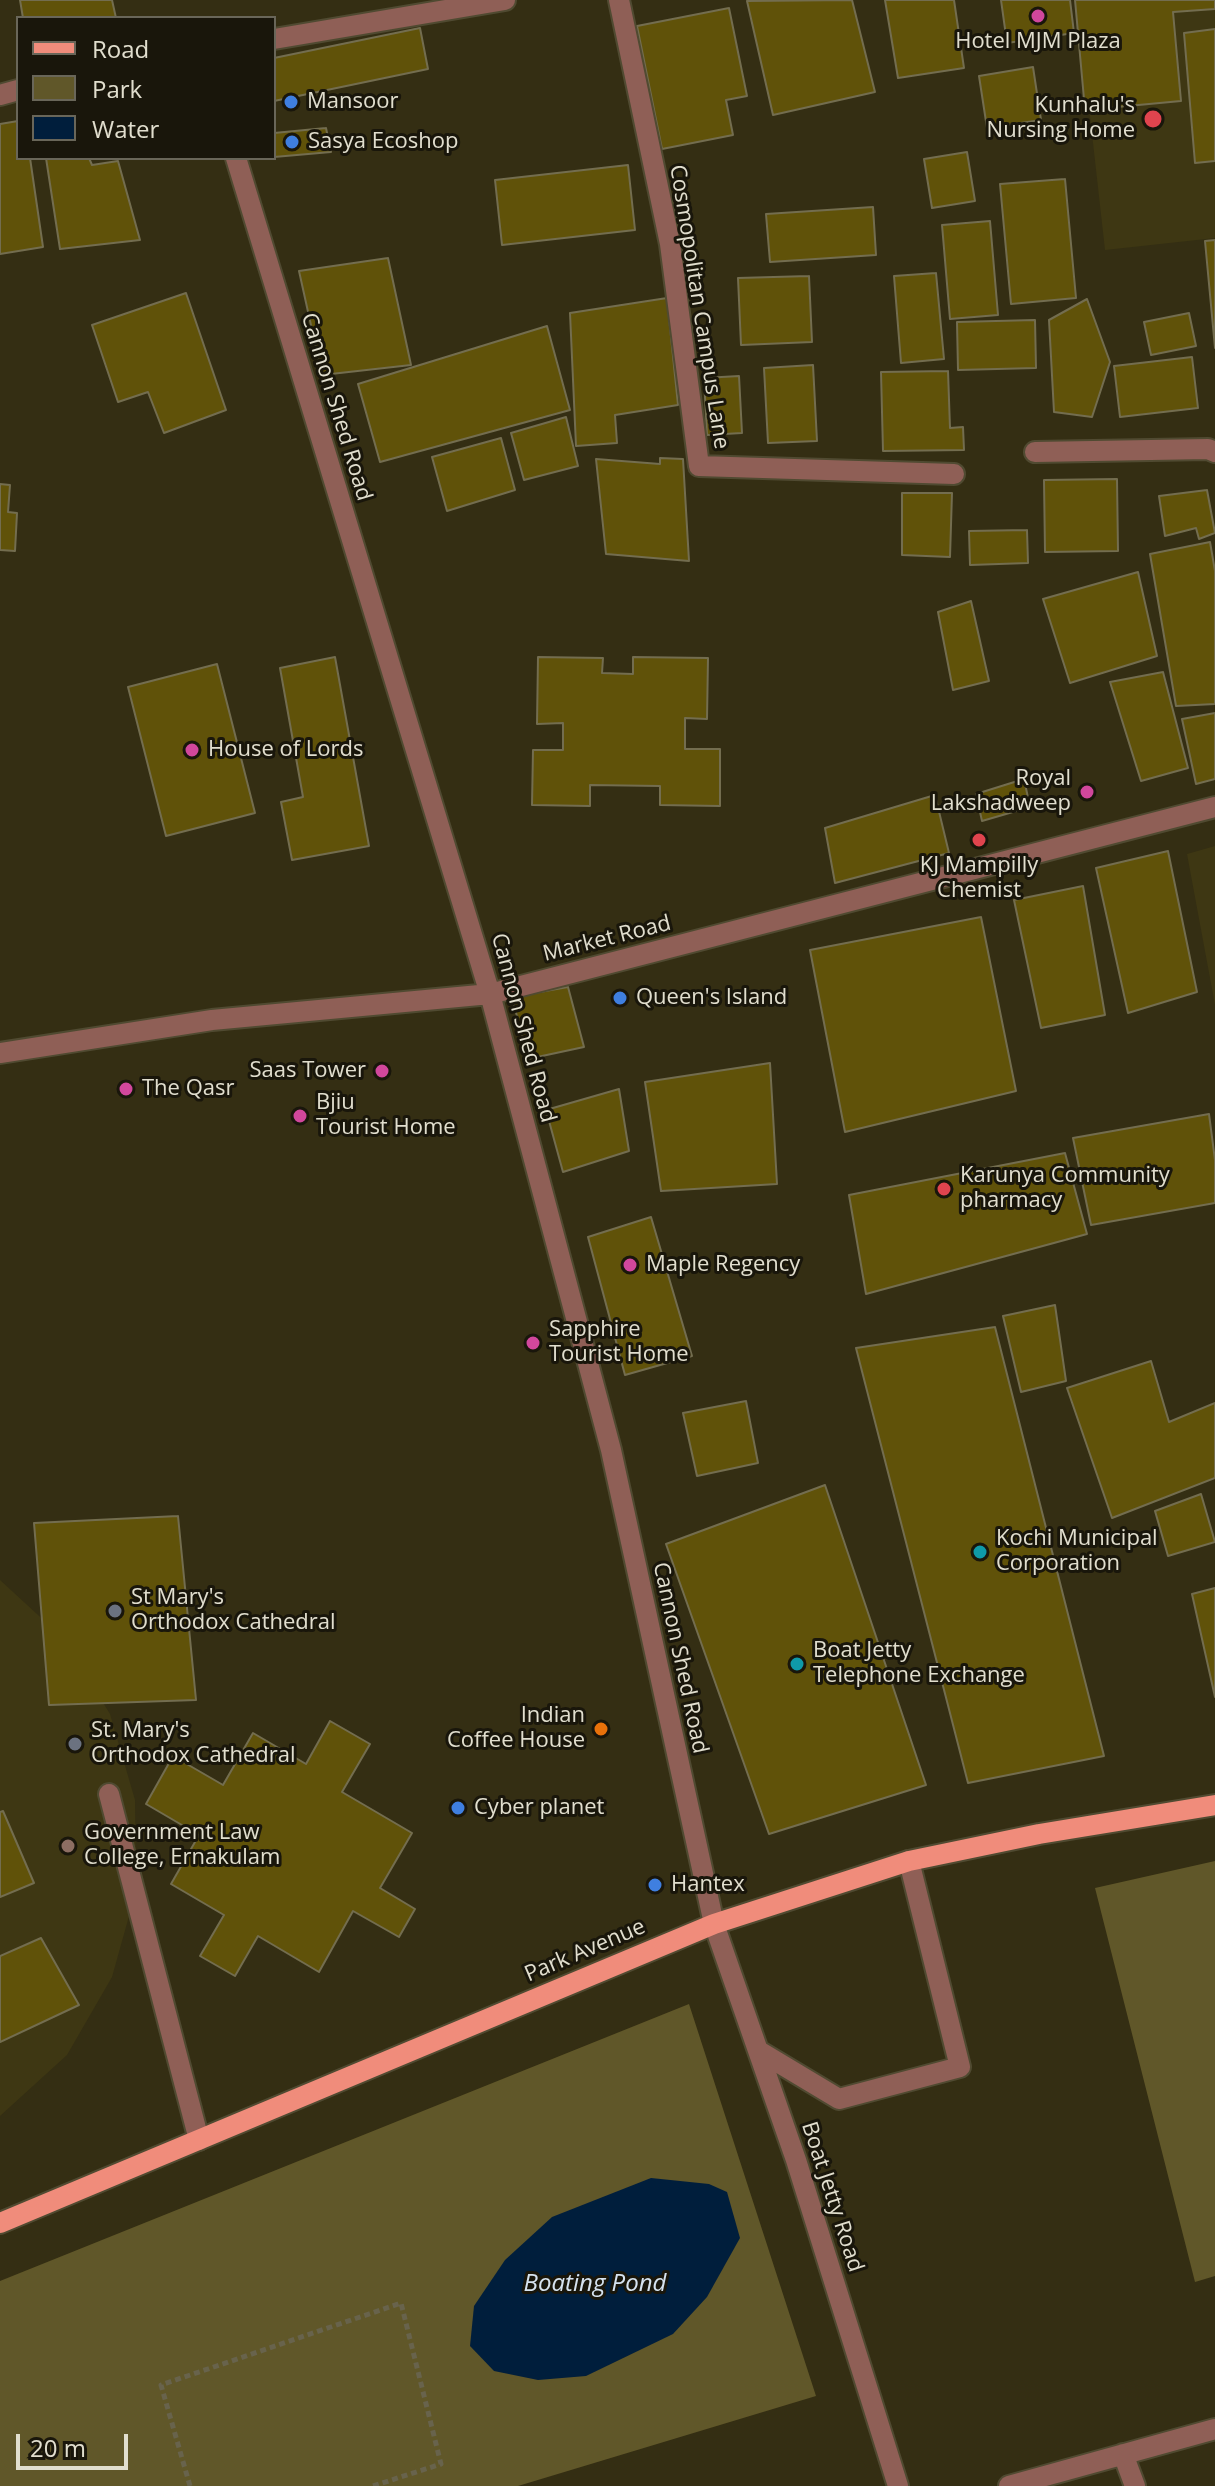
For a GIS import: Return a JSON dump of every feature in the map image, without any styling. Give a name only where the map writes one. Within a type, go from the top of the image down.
[{"type":"main road","name":"Park Avenue","points":[[0,2223],[714,1924],[909,1861],[1039,1834],[1215,1805]]},
{"type":"street","points":[[276,39],[505,0]]},
{"type":"street","name":"Cosmopolitan Campus Lane","points":[[619,0],[670,244],[699,466],[954,474]]},
{"type":"street","name":"Cannon Shed Road","points":[[237,160],[490,994],[611,1450],[714,1924]]},
{"type":"street","points":[[1035,452],[1208,449],[1215,452]]},
{"type":"street","name":"Market Road","points":[[0,1053],[212,1020],[490,994],[1215,807]]},
{"type":"street","points":[[109,1794],[199,2140]]},
{"type":"street","points":[[759,2051],[839,2099],[960,2067],[909,1861]]},
{"type":"street","name":"Boat Jetty Road","points":[[714,1924],[759,2051],[898,2486]]},
{"type":"street","points":[[1009,2486],[1215,2429]]},
{"type":"street","points":[[1123,2454],[1135,2486]]},
{"type":"path","points":[[190,2486],[161,2385],[401,2303],[441,2464],[373,2486]]},
{"type":"shaded area","name":"Kunhalu's Nursing Home","points":[[1077,0],[1215,0],[1215,238],[1105,250]]},
{"type":"shaded area","points":[[1215,846],[1215,1005],[1187,854]]},
{"type":"shaded area","name":"Government Law College, Ernakulam","points":[[0,1580],[63,1638],[110,1714],[135,1800],[136,1891],[112,1977],[67,2055],[0,2116]]},
{"type":"green space","points":[[1215,1861],[1215,2276],[1195,2282],[1095,1888]]},
{"type":"green space","points":[[689,2004],[816,2396],[518,2486],[0,2486],[0,2281]]},
{"type":"water","name":"Boating Pond","points":[[651,2178],[709,2184],[727,2192],[740,2238],[707,2297],[673,2334],[586,2376],[538,2380],[494,2371],[470,2346],[474,2306],[505,2260],[552,2217]]},
{"type":"building","points":[[20,0],[112,0],[116,16],[23,16]]},
{"type":"building","points":[[852,0],[875,92],[773,115],[747,1]]},
{"type":"building","points":[[885,0],[954,0],[964,68],[898,78]]},
{"type":"building","name":"Hotel MJM Plaza","points":[[1001,0],[1070,0],[1074,33],[1007,43]]},
{"type":"building","points":[[1075,0],[1215,0],[1215,9],[1173,12],[1181,101],[1085,110]]},
{"type":"building","points":[[729,8],[747,96],[726,100],[733,135],[662,149],[637,26]]},
{"type":"building","points":[[420,28],[428,69],[276,101],[276,58]]},
{"type":"building","points":[[1215,29],[1215,161],[1195,163],[1184,33]]},
{"type":"building","points":[[1033,67],[1041,120],[987,128],[979,76]]},
{"type":"building","points":[[16,121],[16,160],[30,160],[43,247],[0,254],[0,124]]},
{"type":"building","points":[[326,128],[331,152],[276,157],[276,133]]},
{"type":"building","points":[[967,152],[975,201],[932,208],[924,159]]},
{"type":"building","points":[[46,160],[90,160],[92,165],[118,161],[140,240],[60,249]]},
{"type":"building","points":[[628,165],[635,230],[502,245],[495,180]]},
{"type":"building","points":[[1065,179],[1076,298],[1011,304],[1000,184]]},
{"type":"building","points":[[873,207],[876,255],[770,262],[766,214]]},
{"type":"building","points":[[990,221],[998,315],[950,319],[942,225]]},
{"type":"building","points":[[1215,240],[1215,348],[1205,241]]},
{"type":"building","points":[[388,258],[411,365],[322,375],[299,271]]},
{"type":"building","points":[[936,273],[944,359],[901,363],[894,276]]},
{"type":"building","points":[[809,276],[812,342],[741,345],[738,278]]},
{"type":"building","points":[[186,293],[226,410],[164,433],[148,392],[118,402],[92,325]]},
{"type":"building","points":[[667,298],[678,405],[615,415],[617,443],[576,446],[570,313]]},
{"type":"building","points":[[1087,299],[1110,362],[1092,417],[1054,412],[1049,320]]},
{"type":"building","points":[[1189,313],[1196,346],[1151,355],[1144,322]]},
{"type":"building","points":[[1035,320],[1036,368],[958,370],[957,322]]},
{"type":"building","points":[[547,326],[570,410],[380,462],[358,384]]},
{"type":"building","points":[[1192,357],[1198,408],[1120,417],[1114,366]]},
{"type":"building","points":[[813,365],[817,441],[768,443],[764,368]]},
{"type":"building","points":[[948,371],[950,428],[963,427],[964,450],[883,451],[881,372]]},
{"type":"building","points":[[739,376],[742,433],[707,435],[704,378]]},
{"type":"building","points":[[566,417],[578,466],[524,480],[511,433]]},
{"type":"building","points":[[501,438],[515,490],[447,511],[432,457]]},
{"type":"building","points":[[660,458],[683,459],[689,561],[606,554],[596,459],[660,464]]},
{"type":"building","points":[[1117,479],[1118,551],[1045,552],[1044,480]]},
{"type":"building","points":[[0,484],[10,485],[8,512],[17,513],[15,551],[0,550]]},
{"type":"building","points":[[1207,490],[1215,533],[1199,539],[1196,528],[1165,536],[1159,496]]},
{"type":"building","points":[[902,493],[952,493],[950,557],[902,555]]},
{"type":"building","points":[[1027,530],[1028,563],[970,565],[969,531]]},
{"type":"building","points":[[1210,542],[1215,571],[1215,704],[1176,706],[1150,554]]},
{"type":"building","points":[[1138,572],[1157,656],[1070,683],[1043,599]]},
{"type":"building","points":[[971,601],[989,681],[953,690],[938,612]]},
{"type":"building","name":"House of Lords","points":[[335,657],[369,846],[292,860],[281,802],[303,797],[280,668]]},
{"type":"building","points":[[538,657],[603,658],[602,673],[633,674],[633,657],[708,658],[707,719],[685,718],[685,749],[720,749],[720,806],[660,805],[660,786],[590,785],[590,806],[532,805],[533,750],[563,750],[563,723],[537,724]]},
{"type":"building","name":"House of Lords","points":[[217,664],[255,813],[166,836],[128,687]]},
{"type":"building","points":[[1163,672],[1188,768],[1141,781],[1110,682]]},
{"type":"building","points":[[1215,713],[1215,779],[1196,784],[1182,719]]},
{"type":"building","points":[[1024,779],[1030,807],[982,821],[976,794]]},
{"type":"building","points":[[935,795],[949,853],[835,883],[825,828]]},
{"type":"building","points":[[1168,851],[1197,992],[1128,1013],[1096,868]]},
{"type":"building","points":[[1083,886],[1105,1015],[1041,1028],[1014,900]]},
{"type":"building","points":[[981,917],[1016,1091],[845,1132],[810,950]]},
{"type":"building","points":[[568,987],[584,1047],[528,1059],[512,997]]},
{"type":"building","points":[[770,1063],[777,1184],[661,1191],[645,1082]]},
{"type":"building","points":[[619,1089],[629,1151],[563,1172],[546,1110]]},
{"type":"building","points":[[1209,1114],[1215,1160],[1215,1203],[1091,1225],[1073,1138]]},
{"type":"building","points":[[1065,1153],[1087,1234],[866,1294],[849,1195]]},
{"type":"building","points":[[651,1217],[692,1356],[625,1375],[588,1237]]},
{"type":"building","points":[[1055,1305],[1066,1381],[1021,1392],[1003,1316]]},
{"type":"building","name":"Kochi Municipal Corporation","points":[[995,1327],[1104,1756],[968,1783],[856,1348]]},
{"type":"building","points":[[1151,1361],[1169,1422],[1215,1403],[1215,1478],[1112,1518],[1067,1388]]},
{"type":"building","points":[[746,1401],[758,1463],[697,1476],[683,1413]]},
{"type":"building","name":"Boat Jetty Telephone Exchange","points":[[825,1485],[926,1785],[769,1834],[666,1544]]},
{"type":"building","points":[[1201,1494],[1215,1542],[1168,1556],[1155,1511]]},
{"type":"building","name":"St Mary's Orthodox Cathedral","points":[[178,1516],[196,1700],[49,1705],[34,1523]]},
{"type":"building","points":[[1215,1588],[1215,1697],[1192,1594]]},
{"type":"building","points":[[330,1721],[370,1744],[342,1792],[412,1833],[380,1888],[415,1909],[399,1937],[353,1911],[319,1972],[258,1936],[235,1976],[200,1956],[224,1915],[171,1884],[199,1835],[146,1804],[173,1756],[223,1785],[253,1733],[306,1764]]},
{"type":"building","points":[[3,1811],[34,1883],[0,1897],[0,1812]]},
{"type":"building","points":[[41,1938],[79,2005],[0,2042],[0,1956]]},
{"type":"place","name":"Hotel MJM Plaza","points":[[1038,16]]},
{"type":"place","name":"Mansoor","points":[[291,102]]},
{"type":"place","name":"Kunhalu's Nursing Home","points":[[1153,119]]},
{"type":"place","name":"Sasya Ecoshop","points":[[292,142]]},
{"type":"place","name":"House of Lords","points":[[192,750]]},
{"type":"place","name":"Royal Lakshadweep","points":[[1087,792]]},
{"type":"place","name":"KJ Mampilly Chemist","points":[[979,840]]},
{"type":"place","name":"Queen's Island","points":[[620,998]]},
{"type":"place","name":"Saas Tower","points":[[382,1071]]},
{"type":"place","name":"The Qasr","points":[[126,1089]]},
{"type":"place","name":"Bjiu Tourist Home","points":[[300,1116]]},
{"type":"place","name":"Karunya Community pharmacy","points":[[944,1189]]},
{"type":"place","name":"Maple Regency","points":[[630,1265]]},
{"type":"place","name":"Sapphire Tourist Home","points":[[533,1343]]},
{"type":"place","name":"Kochi Municipal Corporation","points":[[980,1552]]},
{"type":"place","name":"St Mary's Orthodox Cathedral","points":[[115,1611]]},
{"type":"place","name":"Boat Jetty Telephone Exchange","points":[[797,1664]]},
{"type":"place","name":"Indian Coffee House","points":[[601,1729]]},
{"type":"place","name":"St. Mary's Orthodox Cathedral","points":[[75,1744]]},
{"type":"place","name":"Cyber planet","points":[[458,1808]]},
{"type":"place","name":"Government Law College, Ernakulam","points":[[68,1846]]},
{"type":"place","name":"Hantex","points":[[655,1885]]}]
